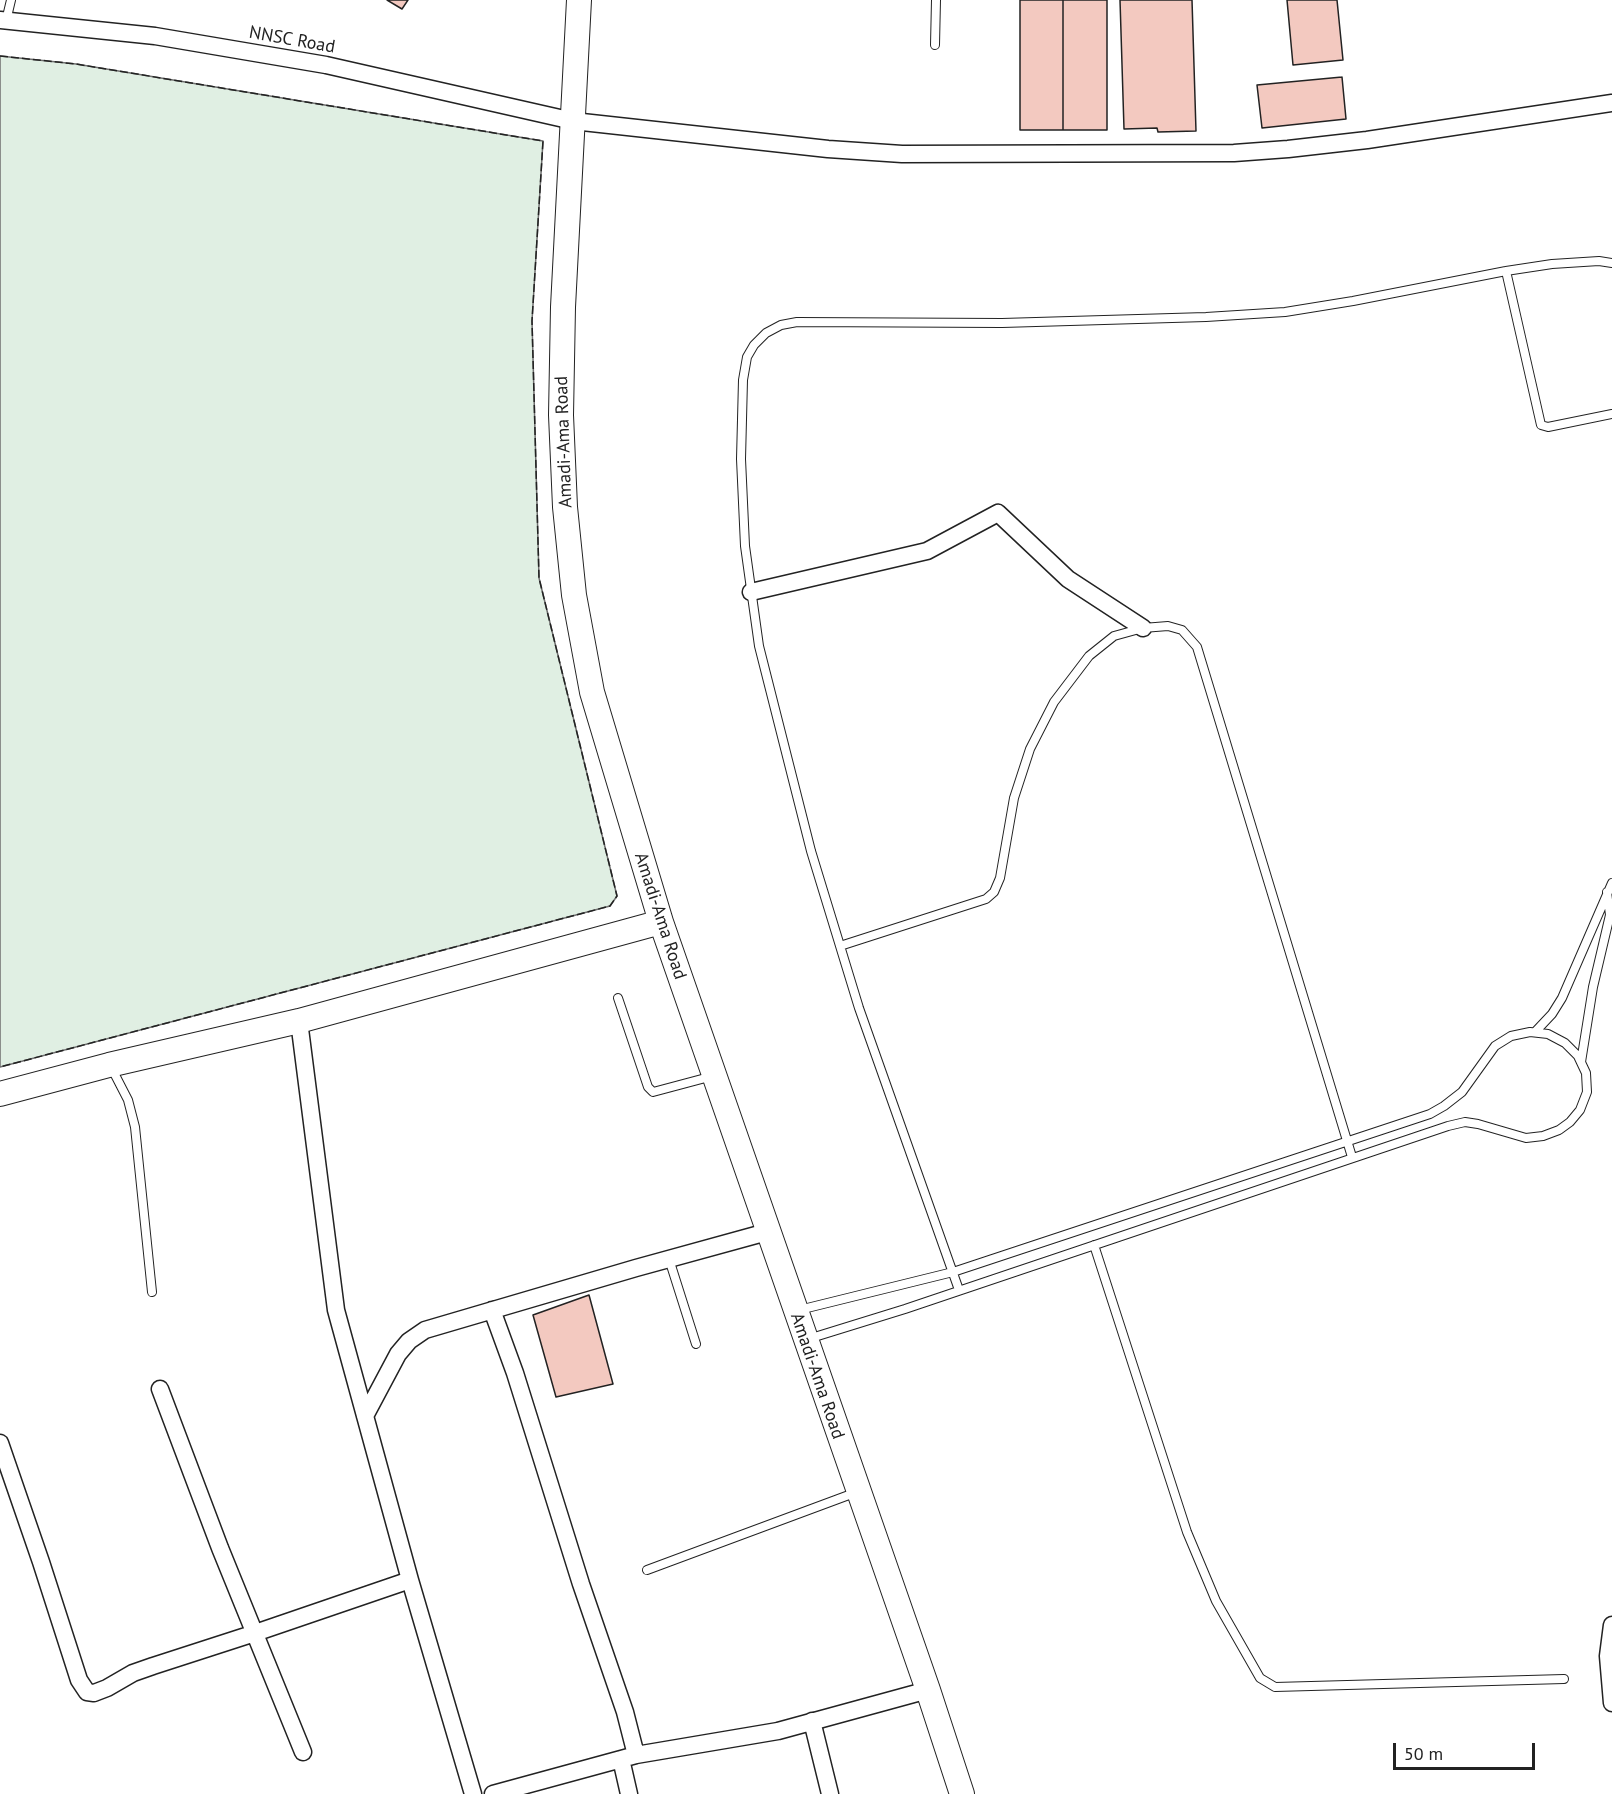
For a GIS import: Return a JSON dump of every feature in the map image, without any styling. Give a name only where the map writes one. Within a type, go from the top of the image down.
[{"type":"street","name":"Amadi-Ama Road","points":[[579,0],[562,307],[561,415],[574,595],[592,692],[661,922],[962,1794]]},
{"type":"street","name":"NNSC Road","points":[[3,21],[155,36],[326,65],[573,120],[828,149],[902,154],[1234,153],[1367,140],[1612,104]]},
{"type":"street","points":[[751,592],[927,550],[998,513],[1068,579],[1143,628]]},
{"type":"street","points":[[0,1094],[109,1065],[299,1021],[661,922]]},
{"type":"street","points":[[299,1021],[336,1311],[410,1580],[473,1794]]},
{"type":"street","points":[[365,1416],[399,1354],[409,1341],[425,1330],[767,1232]]},
{"type":"street","points":[[492,1310],[515,1373],[581,1584],[625,1712],[629,1794]]},
{"type":"street","points":[[160,1389],[220,1548],[303,1752]]},
{"type":"street","points":[[0,1443],[79,1680],[87,1692],[94,1693],[133,1673],[410,1580]]},
{"type":"street","points":[[1612,1625],[1608,1656],[1612,1696]]},
{"type":"street","points":[[493,1794],[628,1757],[778,1731],[928,1690]]},
{"type":"street","points":[[812,1721],[830,1794]]},
{"type":"lane","points":[[3,21],[11,0]]},
{"type":"lane","points":[[935,45],[936,0]]},
{"type":"lane","points":[[959,1290],[859,1008],[811,851],[762,658],[745,546],[741,459],[743,380],[747,357],[754,345],[766,333],[781,325],[797,322],[1070,322],[1206,317],[1274,312],[1353,301],[1506,270],[1599,261],[1612,263]]},
{"type":"lane","points":[[1506,270],[1541,425],[1548,427],[1612,414]]},
{"type":"lane","points":[[840,946],[986,899],[994,892],[1000,878],[1014,798],[1030,749],[1054,702],[1089,656],[1114,636],[1143,628],[1168,626],[1182,630],[1197,647],[1352,1157]]},
{"type":"lane","points":[[1535,1032],[1552,1014],[1562,998],[1612,883]]},
{"type":"lane","points":[[1581,1062],[1593,987],[1611,915],[1607,892]]},
{"type":"lane","points":[[618,998],[648,1087],[653,1092],[713,1076]]},
{"type":"lane","points":[[795,1311],[953,1272],[1430,1114],[1462,1092],[1495,1046],[1511,1036],[1535,1032],[1548,1034],[1565,1043],[1578,1056],[1586,1073],[1587,1092],[1581,1110],[1570,1122],[1543,1136],[1526,1138],[1465,1122],[1448,1126],[805,1340]]},
{"type":"lane","points":[[109,1065],[128,1100],[135,1126],[152,1292]]},
{"type":"lane","points":[[1094,1245],[1187,1532],[1215,1601],[1260,1678],[1275,1687],[1564,1679]]},
{"type":"lane","points":[[669,1259],[696,1344]]},
{"type":"lane","points":[[647,1570],[857,1492]]},
{"type":"green space","points":[[0,56],[76,64],[543,141],[532,321],[539,578],[617,896],[610,906],[0,1067]]},
{"type":"building","points":[[387,0],[408,0],[402,9]]},
{"type":"building","points":[[1020,0],[1063,0],[1063,130],[1020,130]]},
{"type":"building","points":[[1063,0],[1107,0],[1107,130],[1063,130]]},
{"type":"building","points":[[1120,0],[1192,0],[1196,131],[1158,132],[1157,128],[1124,129]]},
{"type":"building","points":[[1287,0],[1337,0],[1343,60],[1293,65]]},
{"type":"building","points":[[1342,77],[1346,119],[1262,128],[1257,85]]},
{"type":"building","points":[[589,1295],[613,1384],[556,1397],[533,1315]]},
{"type":"fence","points":[[0,56],[76,64],[543,141],[532,321],[539,578],[617,896],[610,906],[0,1067]]}]
